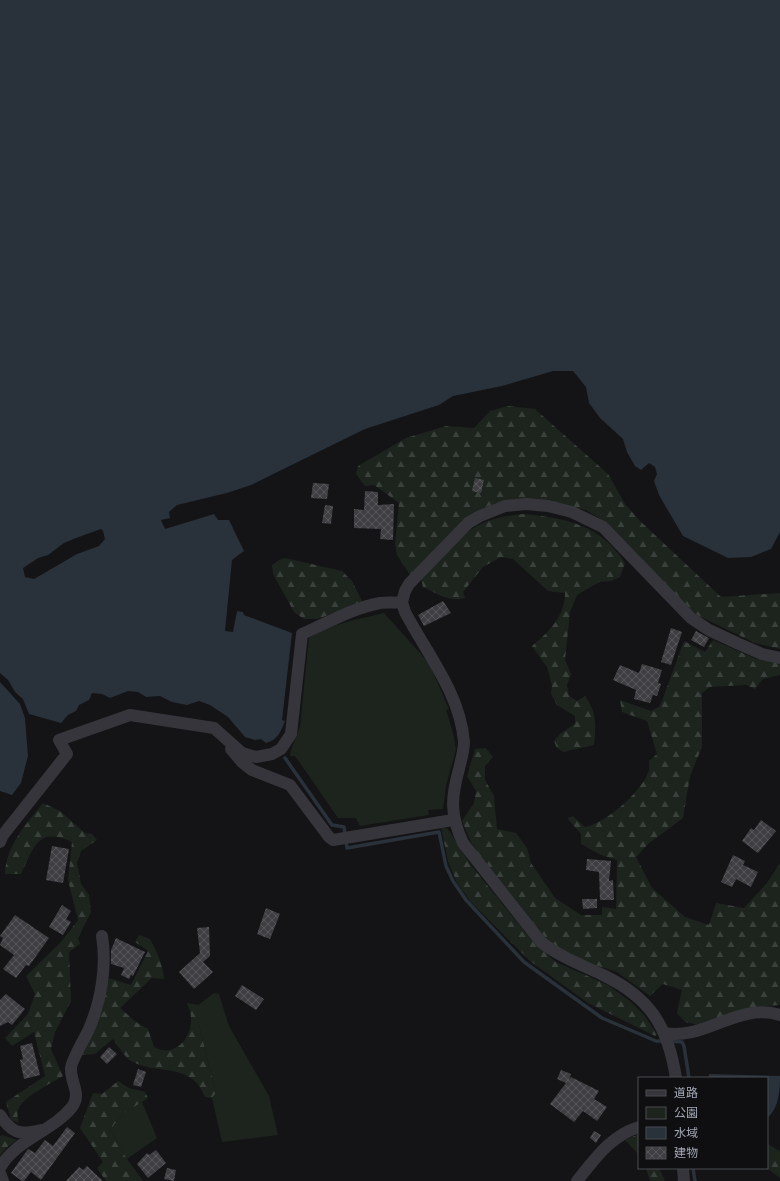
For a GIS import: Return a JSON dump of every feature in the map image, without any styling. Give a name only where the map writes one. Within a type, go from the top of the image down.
[{"type":"street","points":[[676,1077],[667,1039],[653,1013],[638,997],[606,976],[553,951],[541,942],[463,843],[453,820],[454,792],[464,743],[461,724],[442,675],[412,624],[402,602],[409,584],[468,523],[485,513],[504,506],[526,504],[548,506],[572,512],[590,519],[603,527],[691,618],[697,622],[762,654],[780,658]]},
{"type":"street","points":[[0,842],[3,835],[67,754],[59,740],[130,715],[214,728],[242,753],[256,757],[272,754],[281,749],[291,734],[302,634],[337,618],[372,605],[402,602]]},
{"type":"street","points":[[228,741],[234,754],[252,770],[290,784],[329,837],[338,840],[453,820]]},
{"type":"street","points":[[0,1168],[4,1161],[17,1149],[44,1130],[72,1107],[76,1100],[76,1092],[71,1068],[92,1022],[101,988],[104,954],[102,936]]},
{"type":"street","points":[[667,1039],[674,1035],[688,1033],[752,1012],[770,1012],[780,1015]]},
{"type":"street","points":[[0,1115],[8,1126],[20,1133],[44,1130]]},
{"type":"street","points":[[576,1181],[605,1147],[617,1136],[638,1127]]},
{"type":"street","points":[[683,1169],[684,1181]]},
{"type":"street","points":[[0,1173],[3,1181]]},
{"type":"green space","points":[[508,406],[535,409],[608,474],[625,504],[640,521],[721,597],[780,593],[780,649],[755,643],[697,615],[622,544],[601,519],[586,510],[554,502],[496,503],[477,511],[462,520],[410,575],[397,555],[395,544],[399,503],[374,485],[365,486],[356,474],[358,466],[406,438],[446,426],[474,428],[490,411]]},
{"type":"green space","points":[[524,514],[568,521],[594,532],[616,550],[625,563],[620,577],[611,581],[599,582],[577,595],[570,612],[565,660],[571,674],[567,685],[569,696],[577,701],[585,696],[592,708],[595,719],[594,745],[563,752],[557,748],[554,741],[561,733],[575,724],[575,716],[557,705],[551,694],[552,685],[547,667],[532,646],[555,623],[562,609],[565,593],[548,591],[513,559],[501,557],[483,567],[463,592],[465,598],[449,598],[423,587],[421,580],[454,543],[465,534],[489,521],[505,516]]},
{"type":"green space","points":[[285,558],[342,571],[352,581],[363,603],[317,619],[304,619],[294,612],[273,574],[272,565]]},
{"type":"green space","points":[[384,613],[429,663],[449,709],[446,710],[454,736],[456,750],[446,786],[443,809],[428,810],[429,815],[360,826],[356,818],[338,818],[295,756],[290,756],[300,726],[309,638],[335,626]]},
{"type":"green space","points":[[713,640],[756,659],[780,663],[780,675],[763,679],[755,689],[746,685],[710,687],[702,693],[702,747],[690,776],[683,818],[648,844],[636,857],[652,888],[685,917],[709,925],[716,903],[744,908],[767,883],[780,863],[780,1005],[757,1007],[699,1025],[685,1022],[677,1013],[682,990],[663,984],[650,996],[617,972],[589,963],[551,945],[484,862],[471,842],[462,821],[474,803],[476,791],[467,776],[475,749],[486,748],[493,757],[485,766],[485,780],[494,796],[497,829],[516,833],[527,848],[531,863],[555,898],[581,915],[602,915],[602,907],[616,909],[617,860],[601,855],[581,844],[581,834],[567,818],[573,816],[585,827],[603,820],[621,806],[638,789],[649,772],[649,761],[657,754],[647,721],[622,712],[620,700],[651,711],[660,706],[684,641],[705,652]]},
{"type":"green space","points":[[43,803],[60,811],[85,833],[92,834],[97,840],[81,851],[77,863],[81,884],[89,895],[91,912],[78,938],[80,944],[69,952],[71,1001],[55,1032],[51,1049],[63,1076],[32,1094],[22,1103],[18,1112],[19,1123],[11,1120],[6,1102],[45,1076],[34,1032],[12,1046],[5,1038],[28,1014],[35,994],[26,976],[61,942],[78,920],[68,880],[72,842],[60,838],[44,838],[38,842],[34,848],[21,874],[5,874],[6,864],[13,845],[24,827]]},
{"type":"green space","points":[[441,827],[448,829],[470,864],[534,943],[556,962],[608,985],[631,1002],[644,1015],[657,1034],[655,1036],[588,1003],[530,961],[470,901],[457,883],[448,861]]},
{"type":"green space","points":[[139,935],[150,939],[163,970],[164,979],[152,978],[120,1008],[136,1022],[148,1029],[154,1047],[161,1050],[168,1050],[175,1048],[185,1039],[191,1026],[190,1010],[187,1003],[198,1005],[198,1021],[216,1093],[212,1098],[205,1097],[199,1086],[191,1078],[183,1074],[152,1068],[131,1061],[113,1039],[95,1054],[83,1055],[103,1006],[109,978],[131,985],[148,951],[135,942]]},
{"type":"green space","points":[[214,993],[219,994],[229,1026],[269,1096],[278,1135],[222,1142],[212,1098],[216,1093],[198,1021],[198,1005]]},
{"type":"green space","points":[[118,1081],[129,1088],[145,1092],[148,1098],[123,1114],[110,1130],[127,1159],[143,1181],[106,1181],[97,1168],[103,1162],[80,1128],[93,1093],[102,1094]]},
{"type":"green space","points":[[142,1102],[157,1138],[127,1159],[110,1130],[123,1114]]},
{"type":"green space","points":[[638,1134],[638,1154],[625,1140]]},
{"type":"green space","points":[[2,1135],[17,1140],[6,1148],[0,1156],[0,1136]]},
{"type":"green space","points":[[768,1145],[780,1151],[780,1178],[768,1169]]},
{"type":"green space","points":[[646,1169],[659,1169],[665,1181],[650,1181]]},
{"type":"water","points":[[0,0],[780,0],[780,532],[771,549],[751,557],[728,558],[683,536],[659,495],[654,481],[657,474],[655,467],[649,463],[641,470],[635,466],[627,452],[623,439],[600,418],[589,403],[586,387],[573,371],[553,371],[502,386],[453,396],[439,405],[365,429],[251,485],[227,493],[177,505],[169,512],[170,518],[161,520],[165,529],[214,514],[218,520],[229,520],[244,551],[232,560],[225,631],[233,632],[237,611],[243,612],[244,615],[292,633],[282,720],[285,721],[280,732],[270,742],[266,743],[261,739],[255,740],[245,737],[228,717],[210,705],[199,701],[187,705],[172,702],[160,696],[146,697],[138,692],[128,691],[110,698],[102,694],[92,693],[89,700],[79,705],[76,711],[68,715],[61,723],[29,714],[23,699],[15,692],[8,680],[0,673]]},
{"type":"water","points":[[0,682],[20,704],[25,718],[28,756],[21,783],[12,795],[0,791]]},
{"type":"water","points":[[709,1074],[780,1076],[778,1099],[774,1110],[768,1117],[768,1077],[709,1077]]},
{"type":"pier","points":[[101,529],[105,539],[99,546],[77,554],[34,579],[25,577],[23,568],[38,558],[48,555],[64,543]]},
{"type":"building","points":[[475,478],[484,480],[481,493],[472,491]]},
{"type":"building","points":[[313,483],[329,484],[327,499],[311,498]]},
{"type":"building","points":[[365,491],[378,492],[378,505],[394,504],[393,540],[380,539],[381,529],[354,528],[354,509],[364,510]]},
{"type":"building","points":[[325,505],[333,506],[331,524],[322,523]]},
{"type":"building","points":[[443,601],[451,613],[424,626],[418,615]]},
{"type":"building","points":[[671,628],[682,632],[671,665],[661,662]]},
{"type":"building","points":[[696,631],[709,638],[704,647],[691,640]]},
{"type":"building","points":[[642,664],[662,670],[658,683],[661,684],[657,696],[653,695],[650,703],[634,699],[636,690],[613,680],[620,665],[639,673]]},
{"type":"building","points":[[761,820],[776,831],[758,853],[742,841],[751,828],[754,830]]},
{"type":"building","points":[[52,846],[69,849],[63,883],[46,880]]},
{"type":"building","points":[[733,855],[745,861],[743,865],[758,872],[751,887],[736,879],[732,887],[721,882]]},
{"type":"building","points":[[587,859],[611,861],[609,881],[613,880],[614,900],[600,900],[599,872],[586,870]]},
{"type":"building","points":[[582,899],[597,899],[597,908],[583,909]]},
{"type":"building","points":[[62,905],[71,911],[66,919],[71,922],[63,935],[49,927]]},
{"type":"building","points":[[266,908],[280,914],[270,939],[257,934]]},
{"type":"building","points":[[15,915],[49,938],[29,966],[26,965],[16,978],[3,969],[14,955],[0,945],[3,938],[0,936]]},
{"type":"building","points":[[209,927],[210,956],[203,962],[213,972],[194,989],[179,972],[200,953],[197,928]]},
{"type":"building","points":[[116,938],[145,952],[133,976],[131,975],[129,979],[121,975],[124,968],[111,964],[111,950]]},
{"type":"building","points":[[242,985],[264,999],[256,1010],[235,996]]},
{"type":"building","points":[[6,994],[25,1009],[12,1025],[8,1022],[0,1026],[0,1000]]},
{"type":"building","points":[[32,1043],[40,1075],[24,1079],[20,1060],[23,1059],[20,1046]]},
{"type":"building","points":[[109,1047],[117,1054],[107,1064],[100,1057]]},
{"type":"building","points":[[138,1069],[146,1072],[141,1087],[133,1085]]},
{"type":"building","points":[[561,1070],[571,1074],[569,1080],[571,1077],[599,1091],[594,1099],[607,1107],[597,1121],[583,1111],[574,1122],[550,1104],[566,1083],[557,1079]]},
{"type":"building","points":[[67,1127],[75,1133],[41,1180],[31,1172],[24,1181],[11,1173],[28,1149],[35,1153],[45,1140],[53,1146]]},
{"type":"building","points":[[594,1131],[601,1135],[596,1143],[590,1138]]},
{"type":"building","points":[[156,1150],[166,1163],[148,1178],[137,1164],[147,1153],[149,1155]]},
{"type":"building","points":[[87,1166],[103,1181],[66,1181],[79,1167],[83,1170]]},
{"type":"building","points":[[167,1168],[176,1170],[174,1181],[164,1179]]},
{"type":"waterway","points":[[285,758],[332,825],[344,827],[347,848],[439,832],[446,866],[453,881],[466,900],[524,962],[602,1018],[656,1041],[664,1041]]},
{"type":"waterway","points":[[670,1041],[682,1042],[689,1077]]},
{"type":"waterway","points":[[693,1169],[695,1181]]}]
